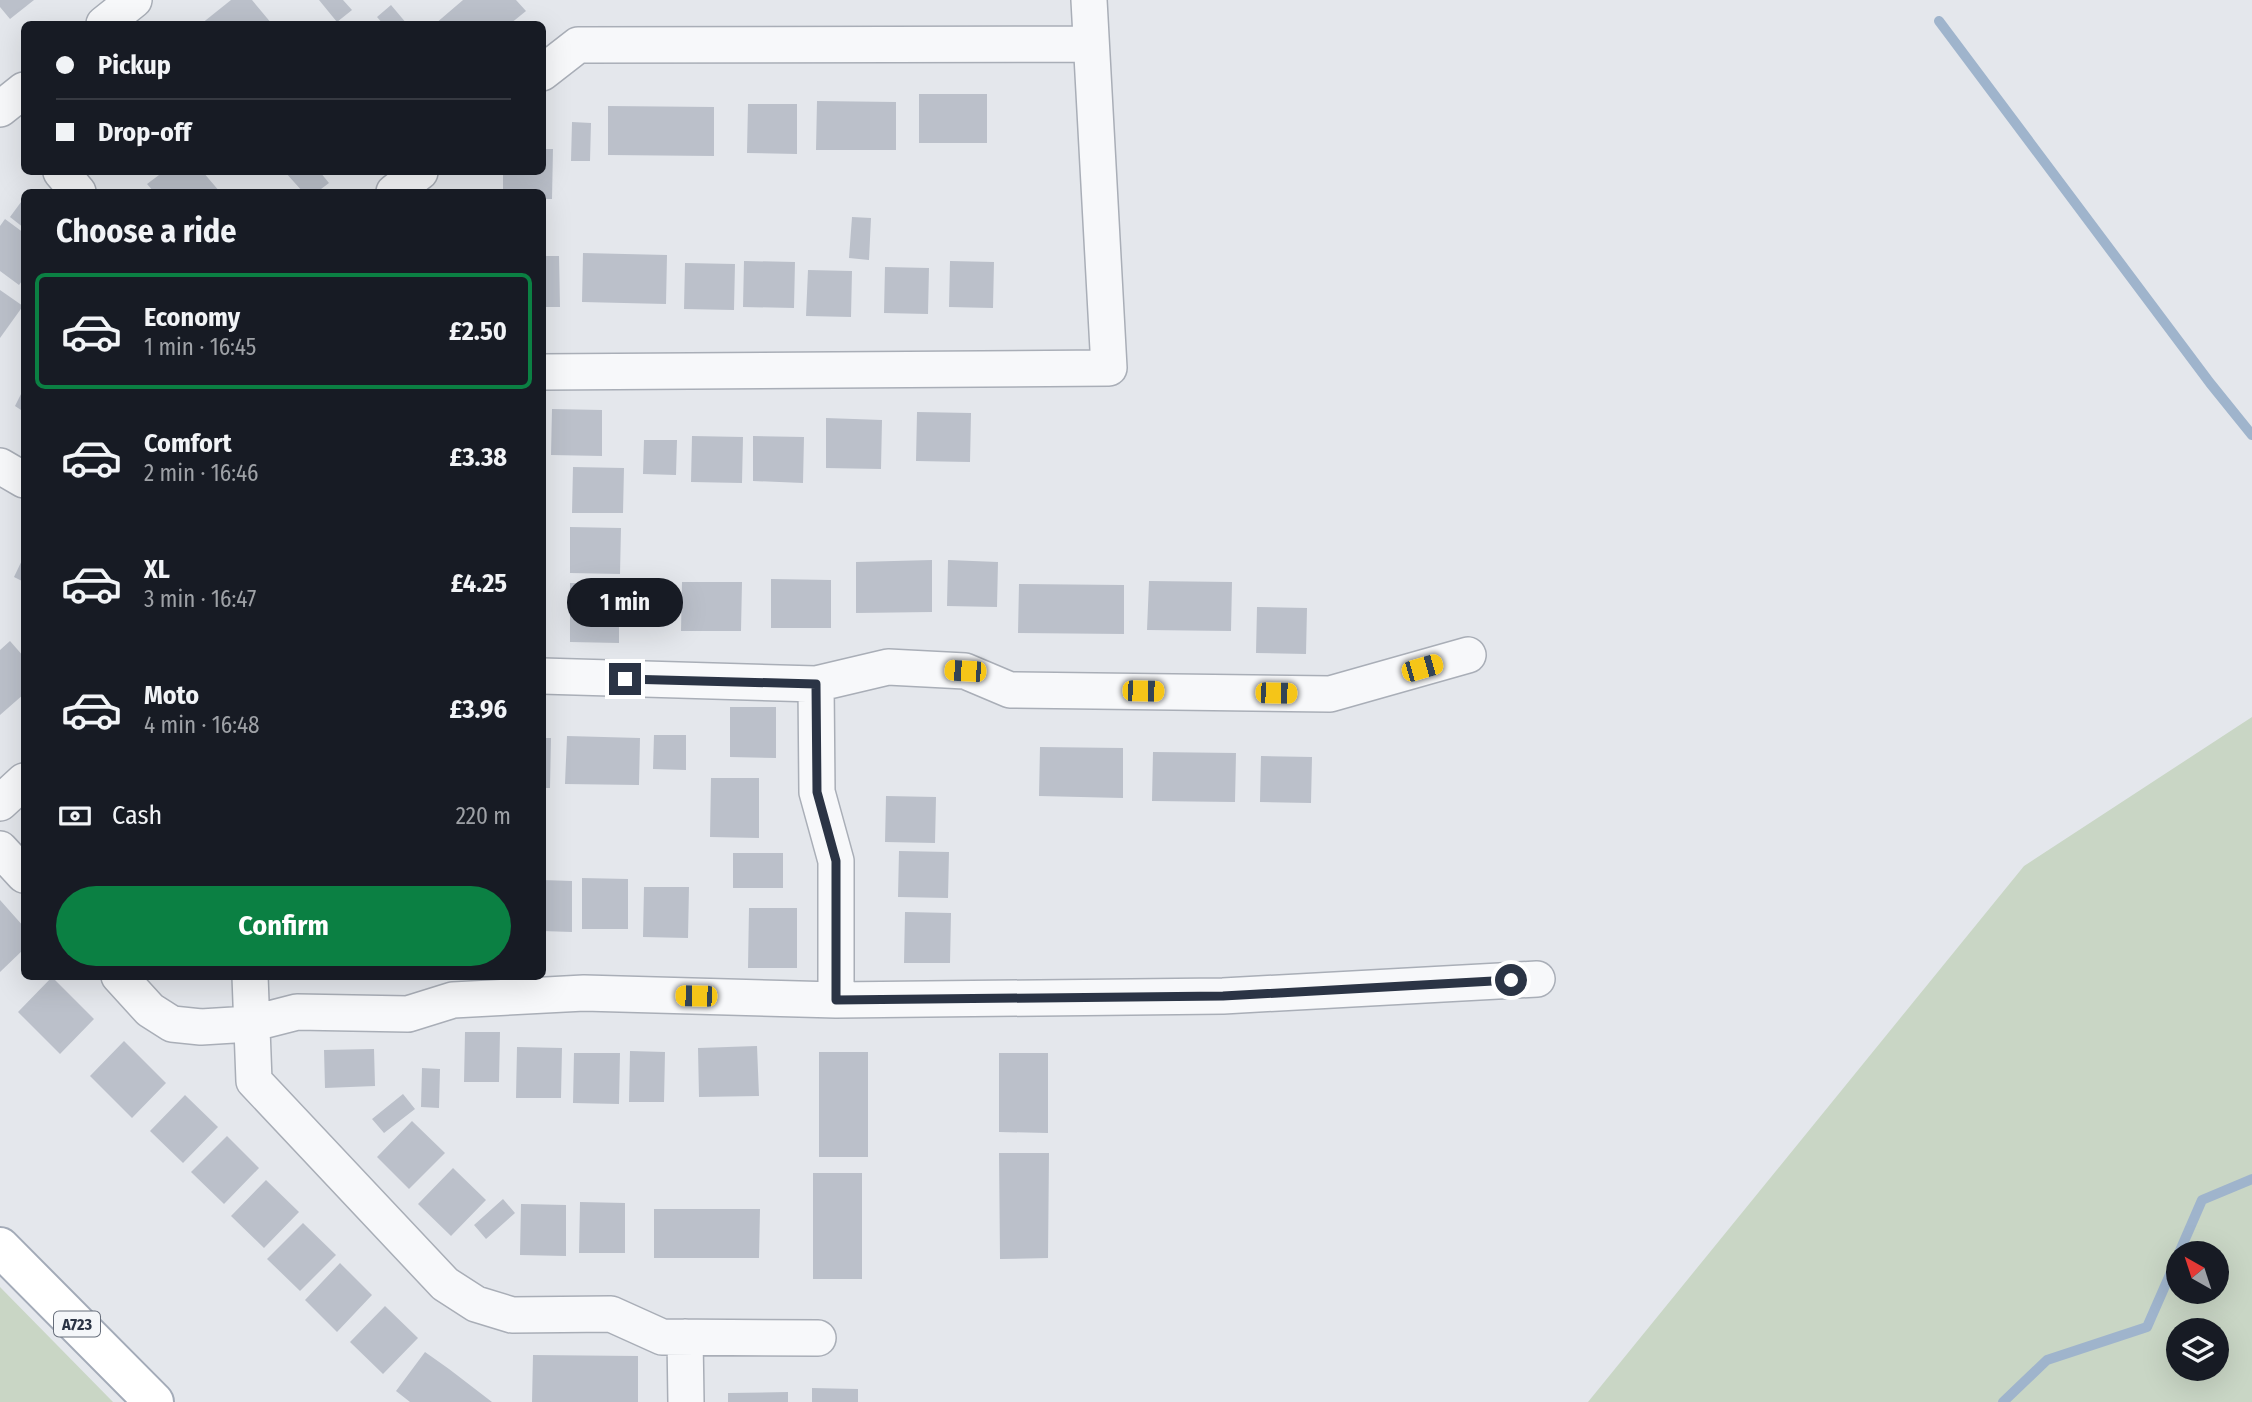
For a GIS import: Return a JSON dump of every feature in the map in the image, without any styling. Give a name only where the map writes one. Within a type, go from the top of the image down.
[{"type":"main road","name":"A723","points":[[0,1247],[154,1402]]},
{"type":"street","points":[[108,21],[134,0]]},
{"type":"street","points":[[546,373],[1109,368],[1089,0]]},
{"type":"street","points":[[546,70],[578,45],[1090,44]]},
{"type":"street","points":[[64,175],[75,189]]},
{"type":"street","points":[[398,189],[416,175]]},
{"type":"street","points":[[0,466],[21,478]]},
{"type":"street","points":[[546,676],[816,684],[888,667],[965,671],[1010,690],[1330,694],[1468,655]]},
{"type":"street","points":[[816,684],[817,792],[836,861],[836,1000]]},
{"type":"street","points":[[0,803],[21,784]]},
{"type":"street","points":[[0,849],[21,872]]},
{"type":"street","points":[[123,980],[150,1010],[172,1024],[201,1027],[250,1024],[297,1012],[408,1014],[453,1000],[584,993],[836,1000],[1223,996],[1537,979]]},
{"type":"street","points":[[250,980],[254,1081],[445,1284],[476,1304],[512,1314],[611,1314],[662,1337],[818,1338]]},
{"type":"street","points":[[685,1337],[687,1402]]},
{"type":"green space","points":[[2252,717],[2252,1402],[1588,1402],[2024,866]]},
{"type":"green space","points":[[0,1287],[113,1402],[0,1402]]},
{"type":"building","points":[[0,0],[34,0],[10,19],[0,7]]},
{"type":"building","points":[[231,0],[252,0],[270,21],[205,21]]},
{"type":"building","points":[[319,0],[343,0],[352,10],[336,21]]},
{"type":"building","points":[[463,0],[516,0],[526,11],[514,21],[438,21]]},
{"type":"building","points":[[391,5],[404,21],[380,21],[377,17]]},
{"type":"building","points":[[919,94],[987,94],[987,143],[919,143]]},
{"type":"building","points":[[817,101],[896,102],[896,150],[816,150]]},
{"type":"building","points":[[748,104],[797,104],[797,154],[747,153]]},
{"type":"building","points":[[608,106],[714,107],[714,156],[608,155]]},
{"type":"building","points":[[572,122],[591,123],[590,161],[571,161]]},
{"type":"building","points":[[546,149],[553,149],[552,199],[546,199],[546,189],[503,189],[503,175],[546,175]]},
{"type":"building","points":[[159,175],[206,175],[217,189],[151,189],[147,184]]},
{"type":"building","points":[[288,175],[322,175],[329,183],[321,189],[300,189]]},
{"type":"building","points":[[21,202],[21,226],[10,217]]},
{"type":"building","points":[[852,217],[871,218],[869,260],[849,258]]},
{"type":"building","points":[[5,219],[21,231],[19,285],[0,271],[0,226]]},
{"type":"building","points":[[583,253],[667,255],[666,304],[582,302]]},
{"type":"building","points":[[546,256],[559,256],[560,307],[546,307]]},
{"type":"building","points":[[744,261],[795,262],[794,308],[743,307]]},
{"type":"building","points":[[950,261],[994,262],[993,308],[949,307]]},
{"type":"building","points":[[685,263],[735,264],[734,310],[684,309]]},
{"type":"building","points":[[885,267],[929,268],[928,314],[884,313]]},
{"type":"building","points":[[808,270],[852,271],[851,317],[806,316]]},
{"type":"building","points":[[0,290],[21,305],[21,309],[0,338]]},
{"type":"building","points":[[21,394],[21,410],[15,406]]},
{"type":"building","points":[[552,409],[602,410],[602,456],[551,455]]},
{"type":"building","points":[[917,412],[971,413],[970,462],[916,461]]},
{"type":"building","points":[[826,418],[882,420],[881,469],[826,468]]},
{"type":"building","points":[[692,436],[743,437],[742,483],[691,482]]},
{"type":"building","points":[[753,436],[804,437],[803,483],[753,481]]},
{"type":"building","points":[[644,440],[677,440],[676,475],[643,474]]},
{"type":"building","points":[[573,467],[624,468],[623,513],[572,513]]},
{"type":"building","points":[[570,527],[621,528],[620,574],[570,573]]},
{"type":"building","points":[[932,560],[932,612],[856,613],[856,562]]},
{"type":"building","points":[[948,560],[998,562],[997,607],[947,606]]},
{"type":"building","points":[[21,562],[21,580],[14,577]]},
{"type":"building","points":[[771,579],[831,580],[831,628],[771,628]]},
{"type":"building","points":[[1149,581],[1232,582],[1231,631],[1147,630]]},
{"type":"building","points":[[682,582],[742,582],[741,631],[681,631]]},
{"type":"building","points":[[570,583],[619,583],[619,643],[570,642]]},
{"type":"building","points":[[1019,584],[1124,585],[1124,634],[1018,633]]},
{"type":"building","points":[[1257,607],[1307,608],[1306,654],[1256,653]]},
{"type":"building","points":[[10,641],[21,654],[21,697],[0,715],[0,650]]},
{"type":"building","points":[[730,707],[776,707],[776,758],[730,757]]},
{"type":"building","points":[[654,735],[686,735],[686,770],[653,769]]},
{"type":"building","points":[[567,736],[640,738],[639,785],[565,784]]},
{"type":"building","points":[[546,738],[551,738],[550,788],[546,788]]},
{"type":"building","points":[[1040,747],[1123,748],[1123,798],[1039,796]]},
{"type":"building","points":[[1153,752],[1236,753],[1235,802],[1152,801]]},
{"type":"building","points":[[1261,756],[1312,757],[1311,803],[1260,802]]},
{"type":"building","points":[[711,778],[759,778],[759,838],[710,837]]},
{"type":"building","points":[[886,796],[936,797],[935,843],[885,842]]},
{"type":"building","points":[[899,851],[949,852],[948,898],[898,897]]},
{"type":"building","points":[[733,853],[783,853],[783,888],[733,888]]},
{"type":"building","points":[[582,878],[628,879],[628,929],[582,929]]},
{"type":"building","points":[[546,880],[572,881],[572,932],[546,931]]},
{"type":"building","points":[[644,887],[689,887],[688,938],[643,937]]},
{"type":"building","points":[[0,900],[21,924],[21,952],[0,972]]},
{"type":"building","points":[[749,908],[797,908],[797,968],[748,968]]},
{"type":"building","points":[[905,912],[951,913],[950,963],[904,963]]},
{"type":"building","points":[[49,980],[55,980],[94,1019],[60,1054],[18,1012]]},
{"type":"building","points":[[465,1032],[500,1032],[499,1082],[464,1082]]},
{"type":"building","points":[[124,1041],[166,1083],[132,1118],[90,1076]]},
{"type":"building","points":[[757,1046],[759,1096],[699,1097],[698,1048]]},
{"type":"building","points":[[517,1047],[562,1048],[561,1098],[516,1098]]},
{"type":"building","points":[[374,1049],[375,1086],[325,1088],[324,1050]]},
{"type":"building","points":[[630,1051],[665,1052],[664,1102],[629,1102]]},
{"type":"building","points":[[819,1052],[868,1052],[868,1157],[819,1157]]},
{"type":"building","points":[[574,1053],[620,1053],[619,1104],[573,1103]]},
{"type":"building","points":[[999,1053],[1048,1053],[1048,1133],[999,1132]]},
{"type":"building","points":[[422,1068],[440,1069],[439,1108],[421,1107]]},
{"type":"building","points":[[403,1094],[415,1109],[384,1133],[372,1119]]},
{"type":"building","points":[[185,1095],[218,1127],[183,1163],[150,1131]]},
{"type":"building","points":[[412,1121],[445,1153],[409,1189],[377,1157]]},
{"type":"building","points":[[227,1136],[259,1168],[224,1204],[191,1172]]},
{"type":"building","points":[[999,1153],[1049,1153],[1048,1258],[1000,1259]]},
{"type":"building","points":[[453,1168],[486,1200],[451,1236],[418,1204]]},
{"type":"building","points":[[813,1173],[862,1173],[862,1279],[813,1279]]},
{"type":"building","points":[[266,1180],[299,1212],[264,1248],[231,1216]]},
{"type":"building","points":[[503,1199],[515,1213],[486,1239],[474,1225]]},
{"type":"building","points":[[580,1202],[625,1203],[625,1253],[579,1253]]},
{"type":"building","points":[[521,1204],[566,1205],[566,1256],[520,1255]]},
{"type":"building","points":[[654,1209],[760,1209],[759,1258],[654,1258]]},
{"type":"building","points":[[303,1223],[336,1255],[300,1291],[267,1259]]},
{"type":"building","points":[[340,1263],[372,1295],[337,1332],[305,1300]]},
{"type":"building","points":[[385,1306],[418,1338],[383,1374],[350,1342]]},
{"type":"building","points":[[425,1352],[492,1402],[410,1402],[396,1391]]},
{"type":"building","points":[[533,1355],[638,1356],[638,1402],[532,1402]]},
{"type":"building","points":[[812,1388],[858,1389],[858,1402],[812,1402]]},
{"type":"building","points":[[788,1392],[788,1402],[728,1402],[728,1393]]},
{"type":"waterway","points":[[1939,21],[2210,383],[2252,435]]},
{"type":"waterway","points":[[2184,1241],[2202,1200],[2252,1179]]},
{"type":"waterway","points":[[2003,1402],[2047,1360],[2147,1327],[2166,1284]]},
{"type":"route","points":[[625,679],[816,684],[817,792],[836,861],[836,1000],[1223,996],[1511,980]]}]
